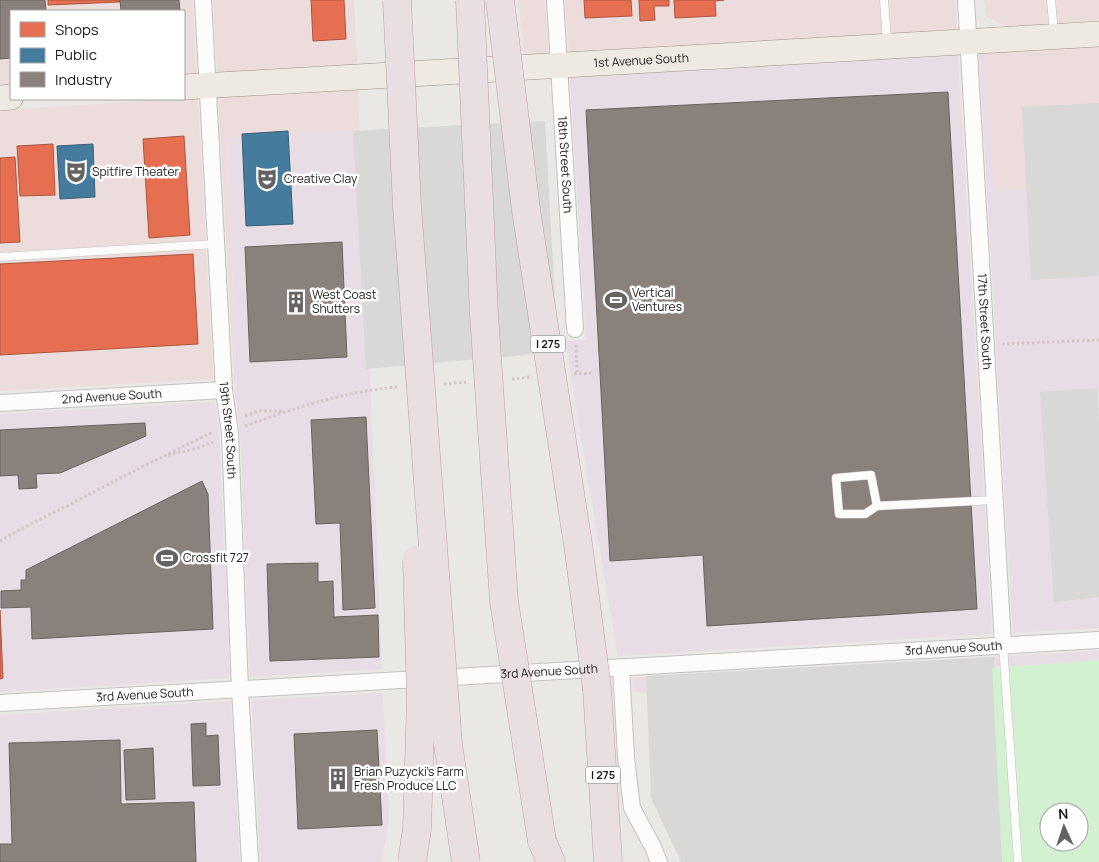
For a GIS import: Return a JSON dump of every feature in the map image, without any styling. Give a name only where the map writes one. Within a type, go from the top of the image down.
[{"type":"highway","points":[[397,0],[408,206],[448,744],[466,862]]},
{"type":"highway","points":[[470,0],[484,315],[504,600],[542,841],[551,862]]},
{"type":"highway","name":"I 275","points":[[500,0],[526,210],[584,590],[597,689],[608,862]]},
{"type":"highway","points":[[408,206],[421,698],[418,829],[412,862]]},
{"type":"main road","name":"1st Avenue South","points":[[196,87],[1099,34]]},
{"type":"street","name":"19th Street South","points":[[202,0],[196,87],[216,244],[224,390],[230,433],[240,689],[250,862]]},
{"type":"street","name":"18th Street South","points":[[555,0],[574,329]]},
{"type":"street","name":"17th Street South","points":[[966,0],[1003,645]]},
{"type":"street","name":"2nd Avenue South","points":[[0,403],[224,390]]},
{"type":"street","name":"3rd Avenue South","points":[[0,703],[1099,640]]},
{"type":"street","points":[[621,668],[626,757],[632,808],[659,862]]},
{"type":"lane","points":[[884,0],[887,46]]},
{"type":"lane","points":[[1051,0],[1054,37]]},
{"type":"lane","points":[[0,257],[216,244]]},
{"type":"lane","points":[[877,506],[871,475],[836,478],[839,514],[865,514],[877,506],[995,500]]},
{"type":"lane","points":[[1003,645],[1018,862]]},
{"type":"path","points":[[574,329],[577,374]]},
{"type":"path","points":[[986,345],[1099,340]]},
{"type":"path","points":[[244,417],[259,411],[285,411],[247,425]]},
{"type":"path","points":[[168,456],[180,447],[209,434]]},
{"type":"path","points":[[0,541],[129,473],[168,456],[213,442]]},
{"type":"shaded area","points":[[0,0],[192,0],[196,75],[185,76],[185,10],[10,10],[10,86],[0,86]]},
{"type":"shaded area","points":[[213,0],[354,0],[357,66],[217,74]]},
{"type":"shaded area","points":[[518,0],[545,0],[548,55],[525,56]]},
{"type":"shaded area","points":[[565,0],[955,0],[957,31],[569,54]]},
{"type":"shaded area","points":[[984,0],[1099,0],[1099,20],[1008,27],[986,17]]},
{"type":"shaded area","points":[[1099,46],[1099,185],[993,190],[984,53]]},
{"type":"shaded area","points":[[979,53],[984,53],[994,190],[1099,185],[1099,628],[1013,633]]},
{"type":"shaded area","points":[[958,54],[992,634],[618,656],[566,341],[586,340],[570,77]]},
{"type":"shaded area","points":[[358,89],[360,129],[227,138],[237,392],[235,392],[218,97]]},
{"type":"shaded area","points":[[198,98],[213,379],[0,391],[0,110]]},
{"type":"shaded area","points":[[1099,103],[1099,276],[1031,280],[1022,107]]},
{"type":"shaded area","points":[[545,121],[558,352],[366,369],[353,131]]},
{"type":"shaded area","points":[[360,129],[382,669],[250,677],[240,433],[235,392],[237,392],[227,138]]},
{"type":"shaded area","points":[[1097,388],[1099,425],[1099,597],[1054,602],[1040,392]]},
{"type":"shaded area","points":[[215,402],[219,435],[230,678],[0,692],[0,414]]},
{"type":"shaded area","points":[[1099,651],[1099,660],[633,693],[632,678]]},
{"type":"shaded area","points":[[994,657],[1005,862],[681,862],[651,798],[646,676]]},
{"type":"shaded area","points":[[383,693],[389,819],[382,862],[260,862],[252,700]]},
{"type":"shaded area","points":[[231,701],[240,862],[0,862],[0,715]]},
{"type":"green space","points":[[1099,660],[1099,862],[1002,862],[992,668]]},
{"type":"building: Shops","points":[[48,0],[120,0],[120,2],[48,5]]},
{"type":"building: Shops","points":[[311,0],[344,0],[346,39],[313,41]]},
{"type":"building: Shops","points":[[584,0],[631,0],[632,16],[585,18]]},
{"type":"building: Shops","points":[[639,0],[669,0],[669,6],[654,6],[655,20],[640,21]]},
{"type":"building: Shops","points":[[674,0],[724,0],[715,1],[716,16],[675,18]]},
{"type":"building: Shops","points":[[184,136],[190,235],[149,238],[143,139]]},
{"type":"building: Shops","points":[[53,144],[55,195],[20,196],[17,146]]},
{"type":"building: Shops","points":[[15,157],[20,242],[0,243],[0,158]]},
{"type":"building: Shops","points":[[193,254],[198,344],[0,355],[0,264]]},
{"type":"building: Shops","points":[[0,610],[3,678],[0,679]]},
{"type":"building: Public","name":"Creative Clay","points":[[288,131],[293,224],[246,226],[242,134]]},
{"type":"building: Public","name":"Spitfire Theater","points":[[93,144],[95,197],[60,199],[57,146]]},
{"type":"building: Industry","points":[[0,0],[45,0],[46,10],[10,10],[10,58],[0,59]]},
{"type":"building: Industry","points":[[120,0],[179,0],[180,10],[121,10]]},
{"type":"building: Industry","points":[[948,92],[977,609],[707,626],[703,555],[610,561],[586,110]]},
{"type":"building: Industry","name":"West Coast Shutters","points":[[342,242],[347,357],[250,362],[245,247]]},
{"type":"building: Industry","points":[[366,417],[375,608],[343,610],[340,523],[316,524],[311,420]]},
{"type":"building: Industry","points":[[145,423],[146,436],[60,473],[36,474],[37,488],[19,489],[18,475],[0,476],[0,430]]},
{"type":"building: Industry","points":[[202,481],[208,494],[213,629],[32,639],[31,607],[1,608],[1,591],[21,590],[21,580],[26,580],[26,570]]},
{"type":"building: Industry","points":[[318,563],[318,582],[333,581],[334,617],[378,615],[379,657],[270,661],[267,564]]},
{"type":"building: Industry","points":[[206,723],[206,736],[218,735],[220,785],[193,786],[191,724]]},
{"type":"building: Industry","name":"Brian Puzycki's Farm Fresh Produce LLC","points":[[377,730],[382,825],[298,829],[294,734]]},
{"type":"building: Industry","points":[[120,740],[121,804],[194,802],[196,862],[0,862],[0,844],[12,844],[9,743]]},
{"type":"building: Industry","points":[[153,748],[155,799],[126,800],[124,750]]},
{"type":"place","name":"Spitfire Theater","points":[[76,172]]},
{"type":"place","name":"Creative Clay","points":[[267,179]]},
{"type":"place","name":"Vertical Ventures","points":[[616,300]]},
{"type":"place","name":"West Coast Shutters","points":[[296,302]]},
{"type":"place","name":"Crossfit 727","points":[[167,558]]},
{"type":"place","name":"Brian Puzycki's Farm Fresh Produce LLC","points":[[338,779]]}]
